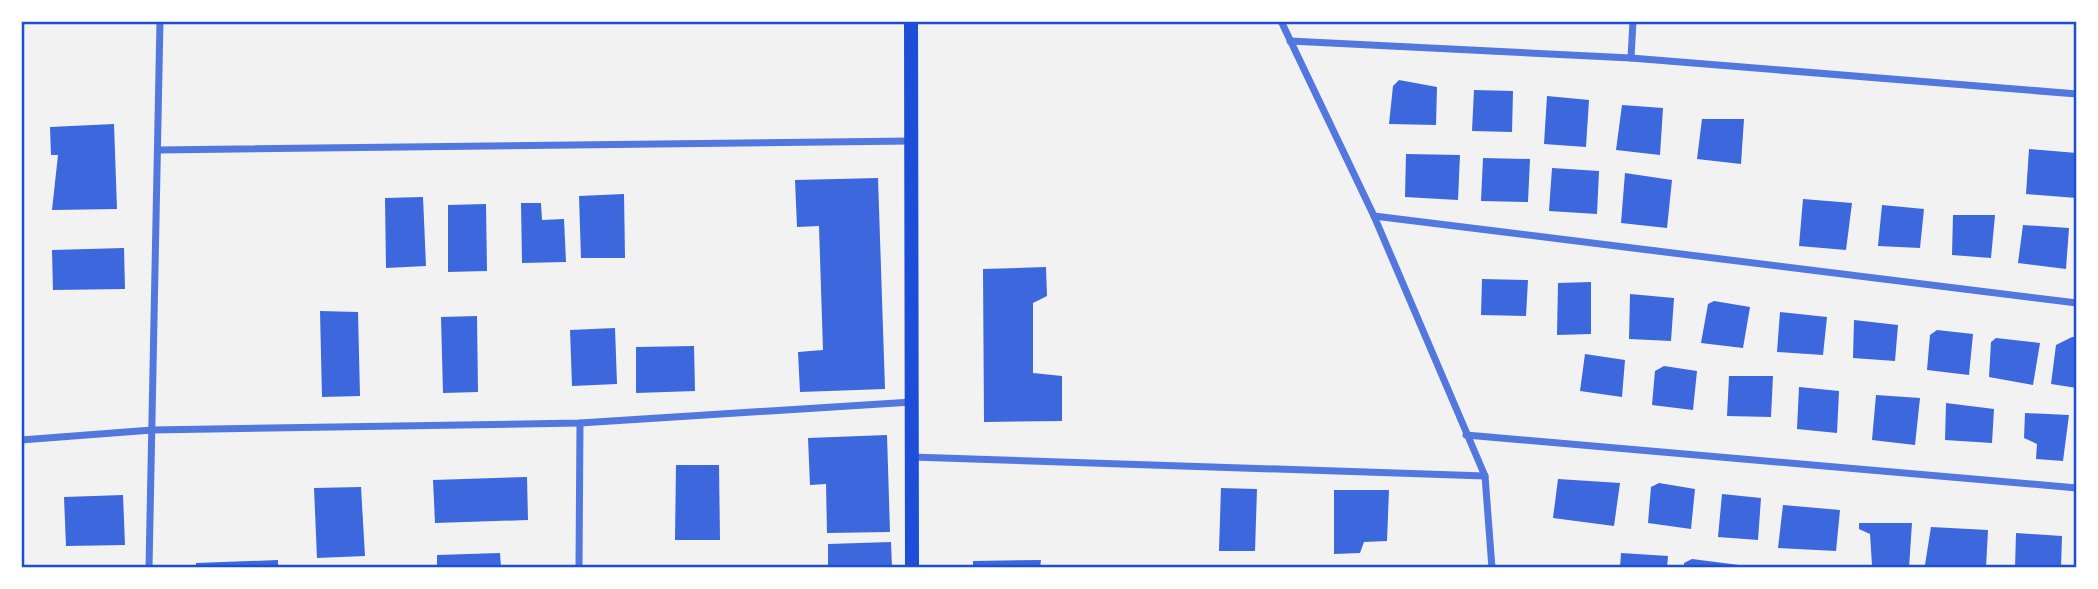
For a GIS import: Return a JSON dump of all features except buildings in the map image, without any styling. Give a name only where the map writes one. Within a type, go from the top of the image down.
[{"type":"main road","points":[[911,21],[912,568]]},
{"type":"street","points":[[149,568],[160,21]]},
{"type":"street","points":[[1281,21],[1374,216],[1485,476],[1492,568]]},
{"type":"street","points":[[1631,58],[1633,21]]},
{"type":"street","points":[[1290,41],[1631,58],[2077,94]]},
{"type":"street","points":[[158,150],[911,141]]},
{"type":"street","points":[[1374,216],[2077,303]]},
{"type":"street","points":[[21,440],[152,430],[580,423],[912,402]]},
{"type":"street","points":[[579,568],[580,423]]},
{"type":"street","points":[[1466,435],[2077,488]]},
{"type":"street","points":[[912,457],[1485,476]]}]
